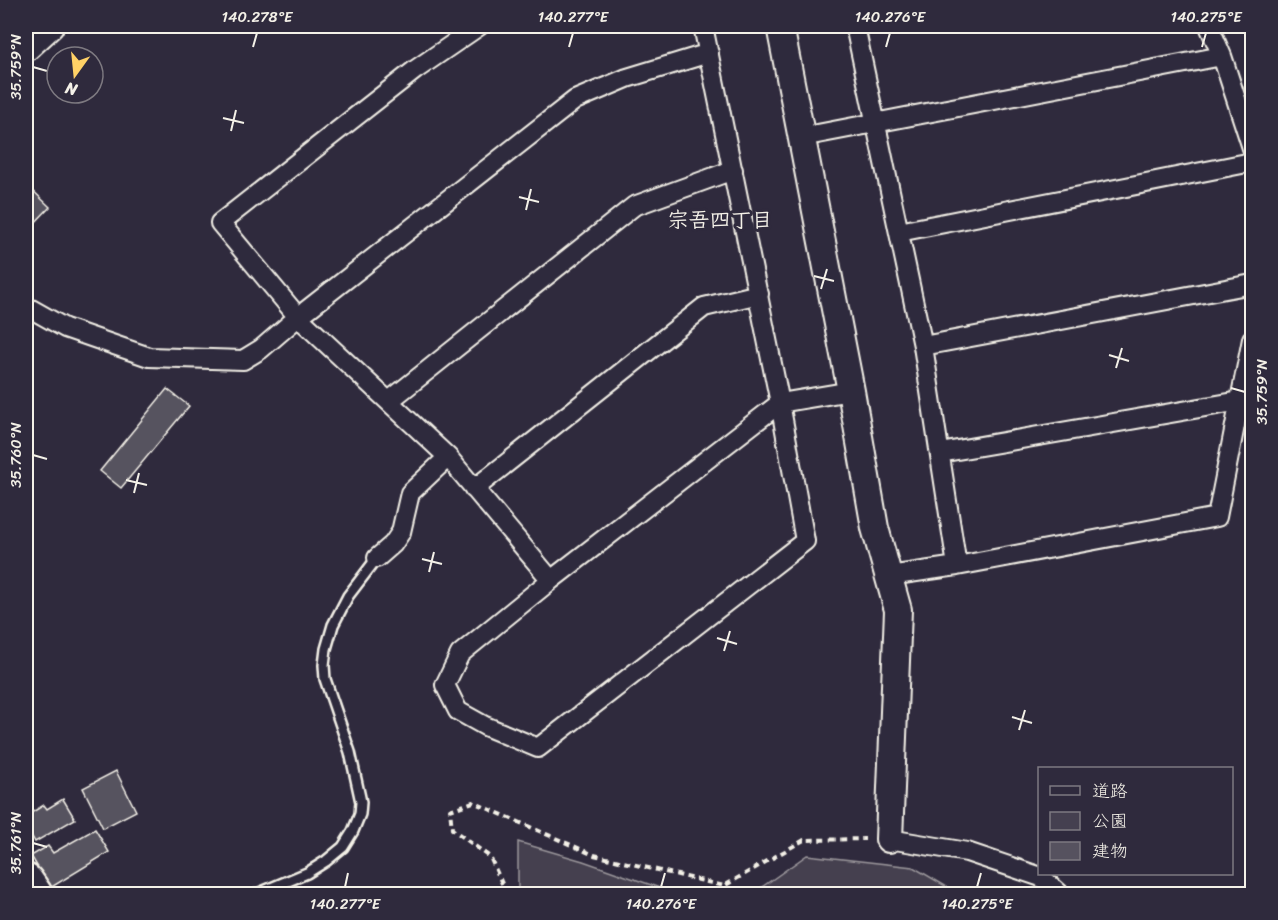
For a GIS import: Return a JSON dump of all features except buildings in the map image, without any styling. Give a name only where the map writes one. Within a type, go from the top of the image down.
[{"type":"highway","points":[[26,881],[35,894]]},
{"type":"street","points":[[26,48],[50,26]]},
{"type":"street","points":[[479,26],[415,70],[220,223],[298,317],[448,457],[551,580]]},
{"type":"street","points":[[703,26],[759,294],[780,403],[805,541],[538,748],[485,726],[458,711],[445,685],[460,654],[551,580],[780,403],[851,391]]},
{"type":"street","points":[[780,26],[851,391],[875,528],[898,610],[889,838],[967,852],[1041,878],[1060,894]]},
{"type":"street","points":[[855,26],[923,346],[957,566]]},
{"type":"street","points":[[1209,26],[1222,56],[1252,148]]},
{"type":"street","points":[[26,306],[65,328],[149,357],[243,360],[261,349],[298,317],[575,99],[627,78],[709,53]]},
{"type":"street","points":[[802,137],[1222,56]]},
{"type":"street","points":[[899,232],[1252,162]]},
{"type":"street","points":[[389,401],[634,206],[734,170]]},
{"type":"street","points":[[923,346],[1252,284]]},
{"type":"street","points":[[474,489],[704,307],[759,294]]},
{"type":"street","points":[[889,576],[957,566],[1217,517],[1252,339]]},
{"type":"street","points":[[940,453],[1240,401]]},
{"type":"street","points":[[377,558],[393,544],[401,532],[410,493],[448,457]]},
{"type":"lane","points":[[258,894],[307,873],[326,861],[343,847],[360,814],[361,802],[350,752],[325,679],[324,665],[333,625],[348,596],[377,558]]},
{"type":"path","points":[[503,894],[504,888],[490,857],[452,829],[450,810],[473,802],[594,855],[724,886],[804,840],[889,838]]},
{"type":"green space","points":[[518,842],[583,861],[677,894],[518,894]]},
{"type":"green space","points":[[807,855],[913,867],[959,894],[752,894]]},
{"type":"district","name":"宗吾四丁目","points":[[720,220]]}]
